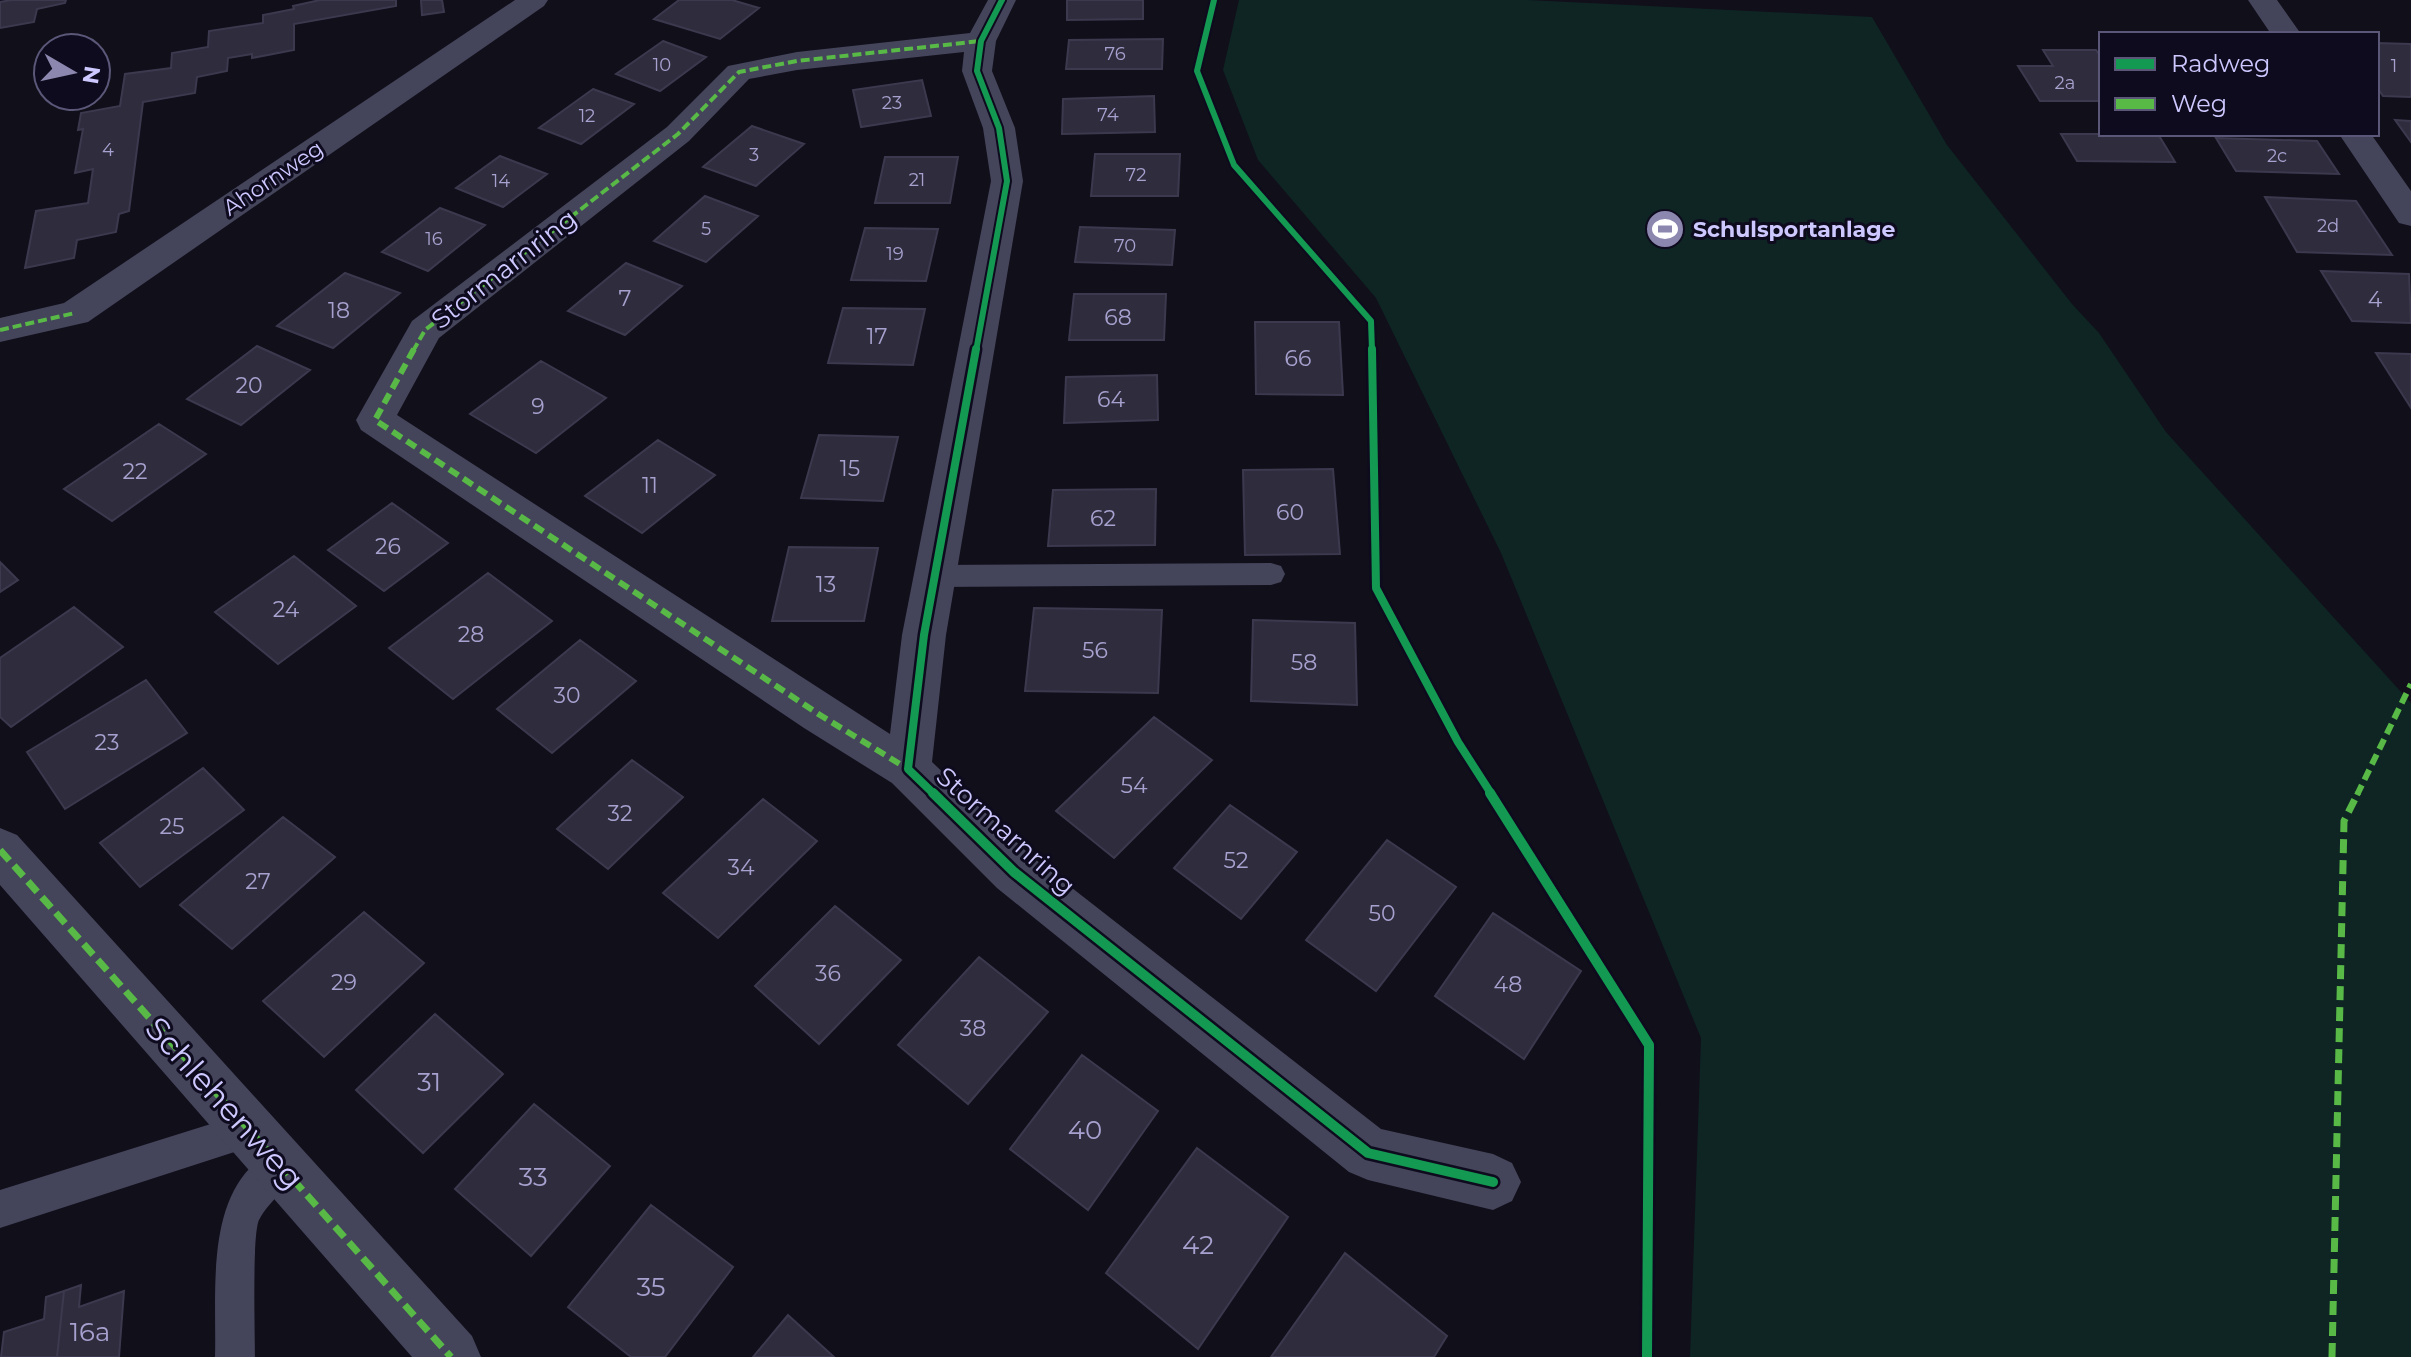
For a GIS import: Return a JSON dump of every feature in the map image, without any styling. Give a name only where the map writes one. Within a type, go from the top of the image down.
[{"type":"street","name":"Ahornweg","points":[[0,330],[75,313],[534,0]]},
{"type":"street","name":"Stormarnring","points":[[908,769],[924,635],[1007,181],[999,128],[977,71],[981,41],[1002,0]]},
{"type":"street","points":[[2262,0],[2285,32]]},
{"type":"street","name":"Stormarnring","points":[[981,41],[797,61],[739,72],[678,134],[425,330],[375,420],[820,715],[908,769],[1014,872],[1368,1153],[1493,1182]]},
{"type":"street","points":[[2356,136],[2411,215]]},
{"type":"street","name":"Schlehenweg","points":[[0,850],[451,1357]]},
{"type":"lane","points":[[934,576],[1271,574]]},
{"type":"lane","points":[[0,1209],[265,1148],[254,1191],[244,1206],[238,1225],[235,1357]]},
{"type":"green space","points":[[1239,0],[1528,0],[1872,17],[1947,145],[2072,304],[2099,333],[2166,432],[2411,703],[2411,1357],[1690,1357],[1701,1038],[1501,553],[1376,298],[1258,160],[1223,70]]},
{"type":"building","points":[[66,0],[65,3],[37,9],[34,22],[0,28],[0,2]]},
{"type":"building","points":[[320,0],[396,0],[396,6],[294,24],[294,50],[252,58],[252,54],[228,58],[227,71],[197,77],[195,93],[143,102],[129,211],[119,214],[116,232],[77,240],[74,258],[25,268],[36,211],[88,203],[93,169],[75,173],[83,129],[78,130],[81,113],[112,112],[112,107],[120,106],[125,74],[171,68],[172,53],[208,47],[209,31],[263,23],[263,15]]},
{"type":"building","points":[[421,0],[442,0],[444,12],[422,15]]},
{"type":"building","points":[[679,0],[732,0],[759,8],[720,39],[654,19]]},
{"type":"building","points":[[1067,0],[1143,0],[1143,19],[1067,20]]},
{"type":"building","points":[[1163,39],[1162,69],[1066,69],[1069,40]]},
{"type":"building","points":[[663,41],[706,57],[660,91],[616,74]]},
{"type":"building","points":[[2379,43],[2411,44],[2411,97],[2383,96],[2379,90]]},
{"type":"building","points":[[2043,50],[2096,50],[2099,54],[2099,101],[2040,101],[2018,66],[2053,66]]},
{"type":"building","points":[[922,80],[931,116],[861,127],[853,90]]},
{"type":"building","points":[[593,89],[634,104],[581,144],[539,128]]},
{"type":"building","points":[[1154,96],[1155,132],[1062,134],[1063,99]]},
{"type":"building","points":[[2395,120],[2411,121],[2411,142]]},
{"type":"building","points":[[752,126],[804,144],[756,186],[703,167]]},
{"type":"building","points":[[2061,134],[2159,136],[2175,162],[2077,161]]},
{"type":"building","points":[[2216,138],[2317,141],[2339,174],[2236,171]]},
{"type":"building","points":[[1095,154],[1180,154],[1178,196],[1091,196]]},
{"type":"building","points":[[500,156],[547,174],[503,207],[456,188]]},
{"type":"building","points":[[885,157],[958,157],[950,203],[875,203]]},
{"type":"building","points":[[705,196],[758,216],[706,262],[654,241]]},
{"type":"building","points":[[2265,197],[2356,201],[2392,255],[2297,252]]},
{"type":"building","points":[[440,208],[485,225],[428,271],[382,252]]},
{"type":"building","points":[[1080,227],[1175,230],[1172,265],[1075,262]]},
{"type":"building","points":[[865,228],[938,229],[926,281],[851,280]]},
{"type":"building","points":[[626,263],[682,286],[625,335],[568,311]]},
{"type":"building","points":[[2321,271],[2409,274],[2411,323],[2352,321]]},
{"type":"building","points":[[345,273],[400,293],[333,348],[277,326]]},
{"type":"building","points":[[1074,294],[1166,294],[1164,340],[1069,340]]},
{"type":"building","points":[[843,308],[925,309],[913,365],[828,363]]},
{"type":"building","points":[[1255,322],[1339,322],[1343,395],[1256,394]]},
{"type":"building","points":[[257,346],[310,370],[241,425],[187,399]]},
{"type":"building","points":[[2376,353],[2411,354],[2411,408]]},
{"type":"building","points":[[541,361],[606,398],[536,453],[470,414]]},
{"type":"building","points":[[1157,375],[1158,420],[1064,423],[1066,377]]},
{"type":"building","points":[[159,424],[206,454],[112,521],[64,489]]},
{"type":"building","points":[[819,435],[898,437],[883,501],[801,498]]},
{"type":"building","points":[[658,440],[715,475],[642,533],[585,496]]},
{"type":"building","points":[[1333,469],[1340,554],[1245,555],[1243,470]]},
{"type":"building","points":[[1156,489],[1155,545],[1048,546],[1053,490]]},
{"type":"building","points":[[392,503],[448,543],[384,591],[328,550]]},
{"type":"building","points":[[789,547],[878,548],[864,621],[772,621]]},
{"type":"building","points":[[294,556],[356,606],[278,664],[215,612]]},
{"type":"building","points":[[0,562],[18,580],[0,592]]},
{"type":"building","points":[[488,573],[552,621],[453,699],[389,648]]},
{"type":"building","points":[[74,607],[123,647],[11,727],[0,717],[0,658]]},
{"type":"building","points":[[1034,608],[1162,610],[1158,693],[1025,691]]},
{"type":"building","points":[[1253,620],[1355,623],[1357,705],[1251,701]]},
{"type":"building","points":[[580,640],[636,681],[552,753],[497,709]]},
{"type":"building","points":[[146,680],[187,733],[65,809],[27,752]]},
{"type":"building","points":[[1154,717],[1212,760],[1114,858],[1056,811]]},
{"type":"building","points":[[632,760],[683,797],[608,869],[557,829]]},
{"type":"building","points":[[203,768],[244,810],[140,887],[100,843]]},
{"type":"building","points":[[763,799],[817,841],[718,938],[663,893]]},
{"type":"building","points":[[1230,805],[1297,852],[1241,919],[1174,868]]},
{"type":"building","points":[[283,817],[335,857],[232,949],[180,905]]},
{"type":"building","points":[[1387,840],[1456,887],[1376,991],[1306,940]]},
{"type":"building","points":[[835,906],[901,960],[819,1044],[755,986]]},
{"type":"building","points":[[364,912],[424,963],[324,1057],[263,1001]]},
{"type":"building","points":[[1493,913],[1581,971],[1524,1059],[1435,996]]},
{"type":"building","points":[[979,957],[1048,1012],[968,1104],[898,1045]]},
{"type":"building","points":[[435,1014],[503,1074],[423,1153],[356,1090]]},
{"type":"building","points":[[1082,1055],[1158,1111],[1088,1210],[1010,1149]]},
{"type":"building","points":[[534,1104],[610,1166],[531,1256],[455,1189]]},
{"type":"building","points":[[1197,1148],[1288,1217],[1198,1349],[1106,1273]]},
{"type":"building","points":[[651,1205],[733,1267],[665,1357],[631,1357],[568,1307]]},
{"type":"building","points":[[1345,1253],[1447,1336],[1434,1357],[1271,1357]]},
{"type":"building","points":[[81,1285],[79,1307],[124,1291],[119,1357],[57,1357],[64,1291]]},
{"type":"building","points":[[64,1291],[57,1357],[1,1357],[4,1332],[44,1319],[46,1297]]},
{"type":"building","points":[[788,1315],[834,1357],[753,1357]]},
{"type":"marked path","points":[[908,769],[820,715],[375,420],[425,330],[678,134],[739,72],[797,61],[981,41]]},
{"type":"marked path","points":[[0,330],[75,313]]},
{"type":"marked path","points":[[2332,1357],[2344,821],[2411,684]]},
{"type":"marked path","points":[[0,850],[451,1357]]},
{"type":"cycle path","points":[[1002,0],[981,41],[977,71],[999,128],[1007,181],[924,635],[908,769],[1014,872],[1368,1153],[1493,1182]]},
{"type":"cycle path","points":[[1214,0],[1197,71],[1234,165],[1371,321],[1376,588],[1458,742],[1649,1045],[1647,1357]]},
{"type":"place","name":"Schulsportanlage","points":[[1665,229]]}]
